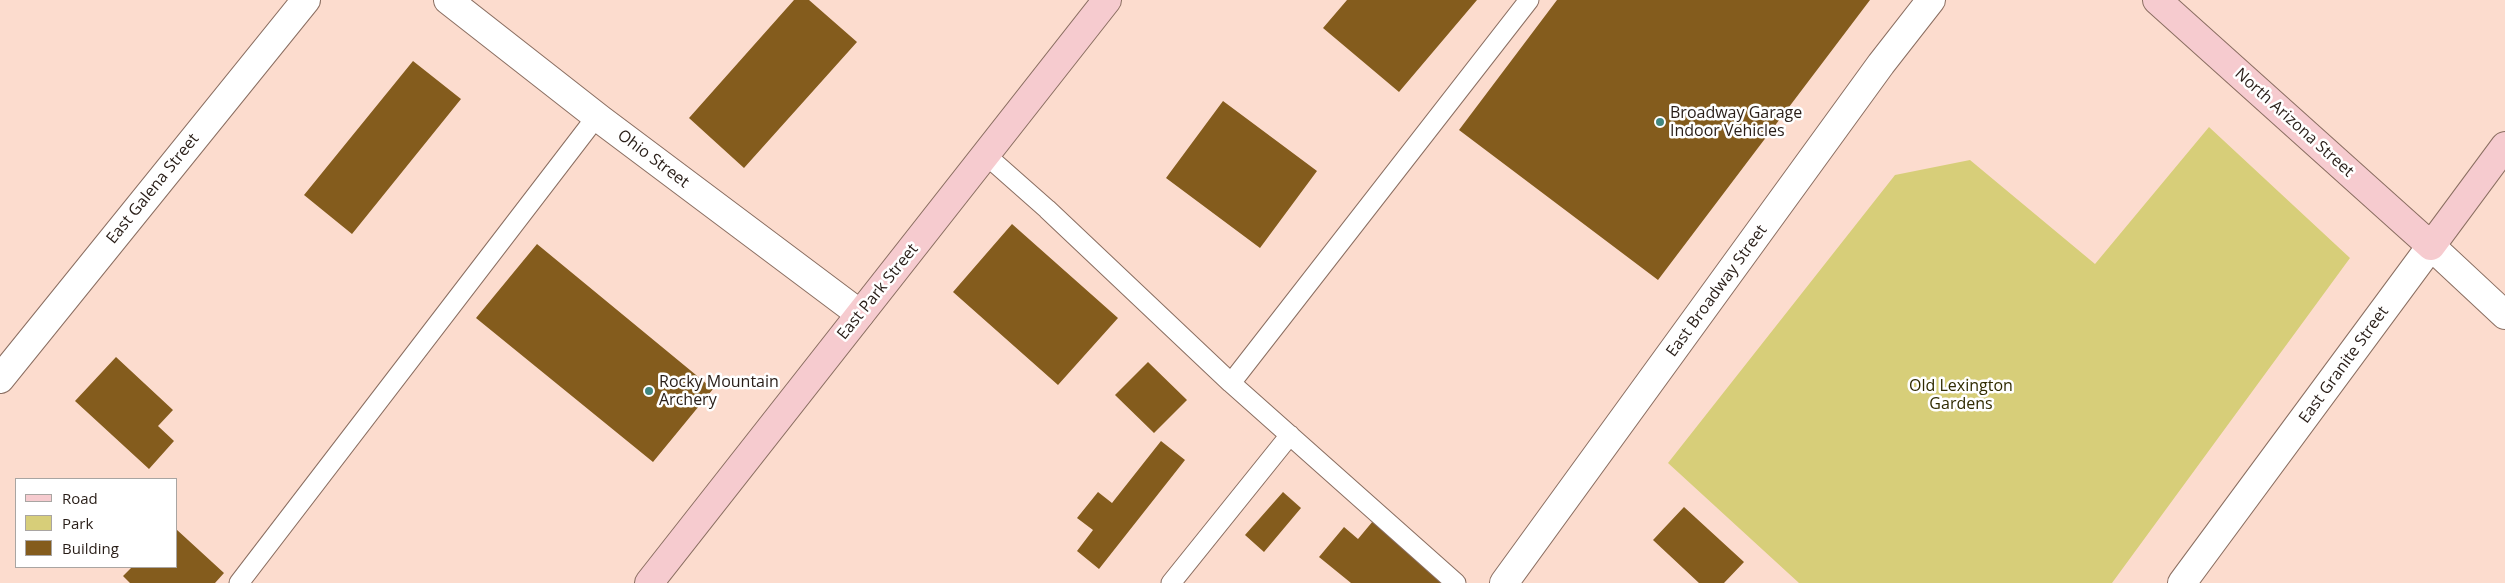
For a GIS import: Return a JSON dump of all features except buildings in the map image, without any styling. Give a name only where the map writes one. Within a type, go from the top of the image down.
[{"type":"main road","name":"East Park Street","points":[[649,583],[1107,0]]},
{"type":"main road","name":"North Arizona Street","points":[[2157,0],[2432,246]]},
{"type":"main road","name":"East Granite Street","points":[[2432,246],[2505,146]]},
{"type":"street","name":"East Galena Street","points":[[0,379],[306,0]]},
{"type":"street","name":"Ohio Street","points":[[448,0],[597,116],[860,314]]},
{"type":"street","name":"East Broadway Street","points":[[1504,583],[1869,80],[1931,0]]},
{"type":"street","points":[[2432,246],[2505,315]]},
{"type":"street","name":"East Granite Street","points":[[2182,583],[2432,246]]},
{"type":"lane","points":[[1231,383],[1529,0]]},
{"type":"lane","points":[[239,583],[597,116]]},
{"type":"lane","points":[[986,156],[1047,209],[1231,383],[1456,583]]},
{"type":"lane","points":[[1171,583],[1290,435]]},
{"type":"green space","name":"Old Lexington Gardens","points":[[2209,127],[2350,258],[2112,583],[1799,583],[1668,463],[1895,175],[1970,160],[2095,264]]},
{"type":"place","name":"Broadway Garage Indoor Vehicles","points":[[1660,122]]},
{"type":"place","name":"Rocky Mountain Archery","points":[[649,391]]}]
